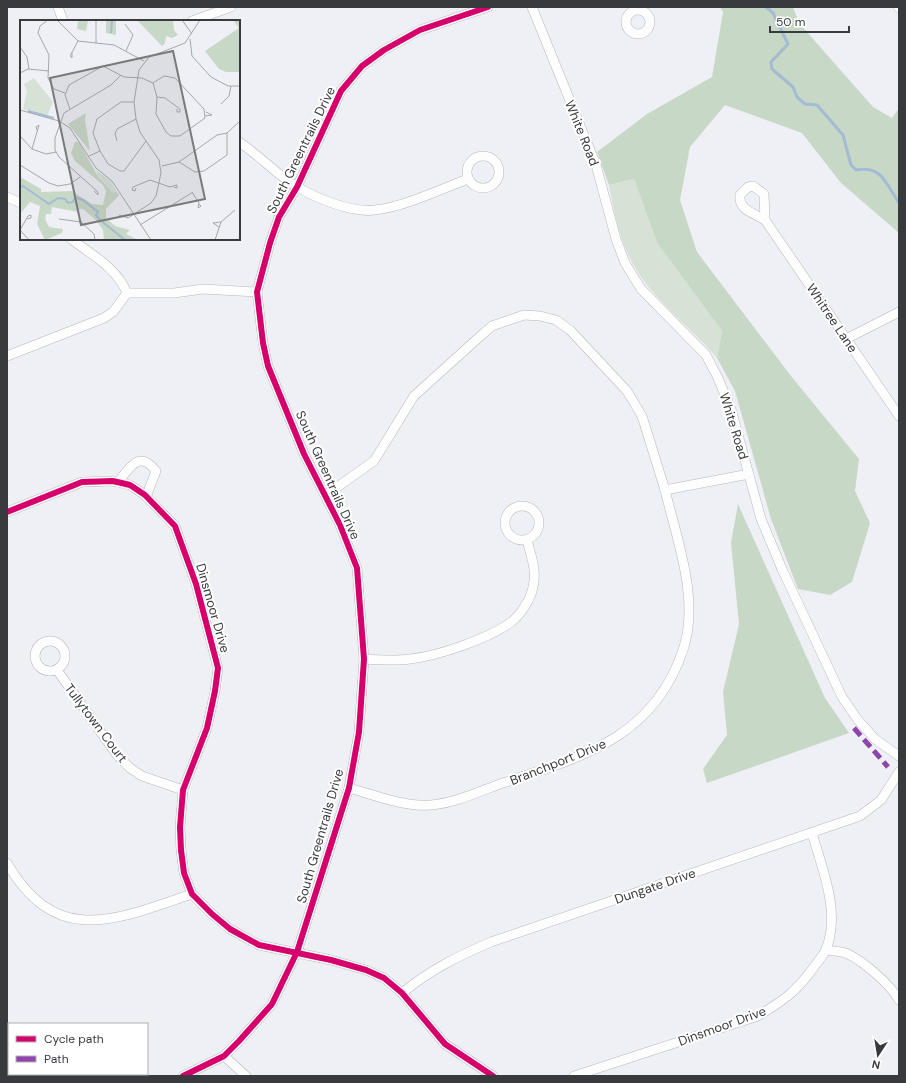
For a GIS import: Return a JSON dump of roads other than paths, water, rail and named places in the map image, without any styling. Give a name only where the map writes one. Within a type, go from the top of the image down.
[{"type":"street","points":[[58,7],[63,20]]},
{"type":"street","points":[[195,20],[231,7]]},
{"type":"street","name":"South Greentrails Drive","points":[[184,1076],[224,1056],[272,1004],[297,952],[348,788],[359,732],[364,660],[357,568],[340,524],[304,454],[268,366],[263,343],[257,292],[270,243],[279,217],[297,187],[341,91],[362,66],[384,50],[420,30],[488,7]]},
{"type":"street","name":"White Road","points":[[532,7],[596,165],[616,239],[625,263],[641,289],[706,355],[731,409],[761,519],[782,569],[842,697],[858,720],[875,738],[899,756]]},
{"type":"street","points":[[240,143],[297,187],[337,204],[357,210],[376,210],[398,205],[468,178]]},
{"type":"street","points":[[7,197],[20,203]]},
{"type":"street","name":"Whitree Lane","points":[[765,220],[899,416]]},
{"type":"street","points":[[72,240],[122,280],[127,293]]},
{"type":"street","points":[[127,293],[167,293],[203,289],[257,292]]},
{"type":"street","points":[[7,356],[104,318],[113,312],[127,293]]},
{"type":"street","points":[[846,339],[899,312]]},
{"type":"street","name":"Branchport Drive","points":[[326,495],[374,462],[414,396],[492,326],[524,315],[540,316],[556,320],[570,330],[627,391],[642,416],[665,490],[687,583],[690,603],[683,650],[673,676],[660,698],[640,720],[621,735],[596,749],[447,802],[416,805],[348,788]]},
{"type":"street","points":[[7,512],[82,482],[97,480],[118,482],[136,462],[142,460],[147,462],[156,471],[146,497]]},
{"type":"street","points":[[665,490],[749,474]]},
{"type":"street","name":"Dinsmoor Drive","points":[[118,482],[130,485],[146,497],[175,526],[196,584],[218,668],[208,728],[183,790],[180,827],[181,850],[184,873],[192,894],[230,929],[259,945],[297,952],[366,970],[384,978],[402,993],[445,1044],[493,1076]]},
{"type":"street","points":[[364,660],[410,659],[440,653],[494,633],[511,622],[523,609],[533,589],[535,569],[526,540]]},
{"type":"street","name":"Tullytown Court","points":[[57,670],[117,754],[130,768],[142,776],[183,790]]},
{"type":"street","name":"Dungate Drive","points":[[402,993],[423,976],[452,958],[491,942],[860,816],[881,800],[899,772]]},
{"type":"street","name":"Dinsmoor Drive","points":[[574,1076],[758,1016],[785,1000],[796,990],[826,950],[831,923],[830,903],[812,833]]},
{"type":"street","points":[[7,863],[15,877],[30,895],[46,907],[66,917],[83,920],[101,921],[121,918],[192,894]]},
{"type":"street","points":[[826,950],[847,954],[864,964],[899,1000]]},
{"type":"street","points":[[224,1056],[246,1076]]},
{"type":"waterway","points":[[766,7],[773,13],[788,44],[771,62],[772,69],[793,87],[797,97],[805,104],[817,105],[843,135],[851,165],[856,170],[865,169],[878,173],[887,183],[899,203]]}]
